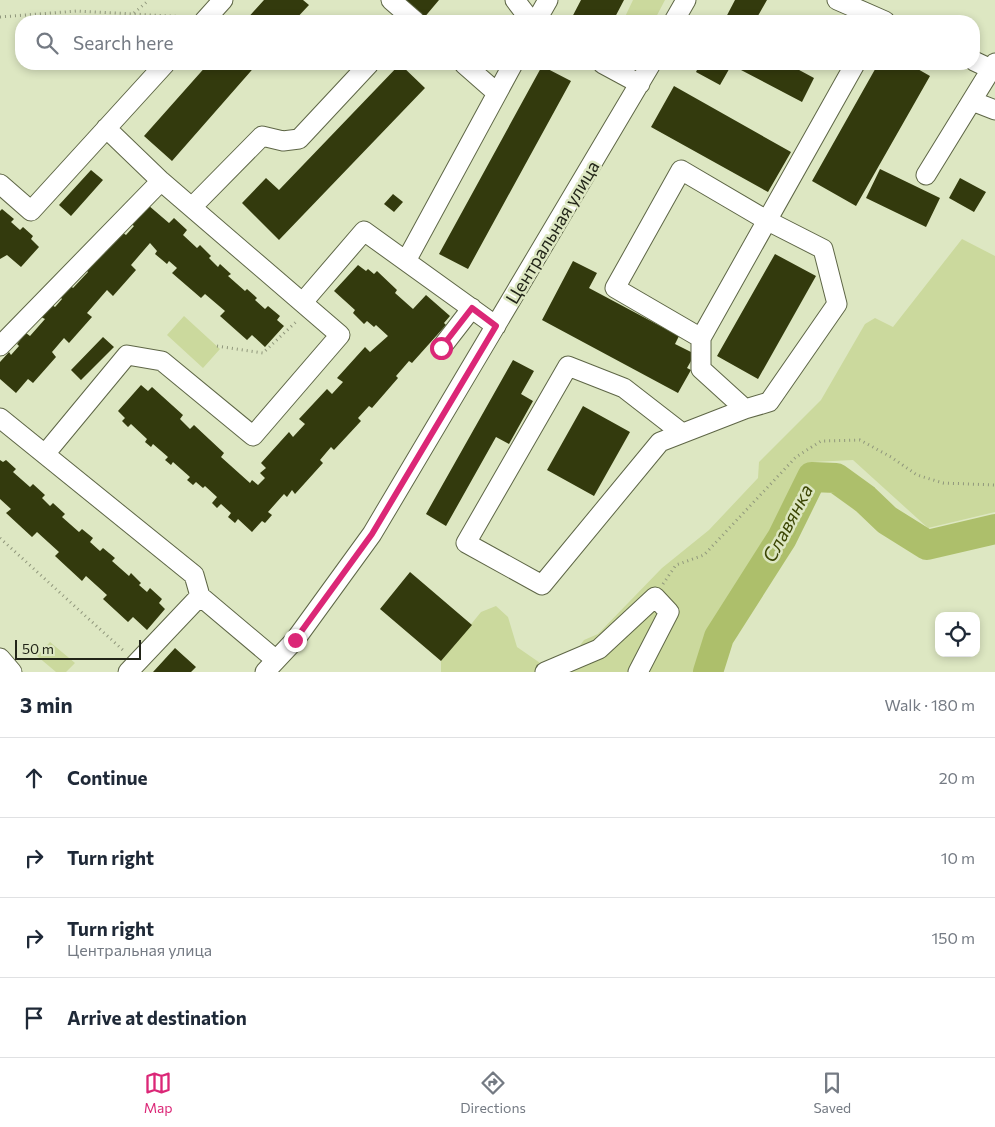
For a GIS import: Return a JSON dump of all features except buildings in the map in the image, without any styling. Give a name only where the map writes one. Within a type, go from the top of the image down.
[{"type":"street","points":[[210,15],[223,0]]},
{"type":"street","points":[[391,0],[407,15]]},
{"type":"street","points":[[515,0],[526,15]]},
{"type":"street","points":[[539,15],[548,0]]},
{"type":"street","points":[[677,15],[686,0]]},
{"type":"street","points":[[837,0],[870,15]]},
{"type":"street","points":[[926,175],[993,66],[980,63]]},
{"type":"street","points":[[0,184],[31,211],[159,70]]},
{"type":"street","points":[[192,207],[262,136],[284,141],[299,139],[363,70]]},
{"type":"street","points":[[471,70],[497,93]]},
{"type":"street","points":[[406,261],[510,70]]},
{"type":"street","points":[[614,70],[640,84]]},
{"type":"street","name":"Центральная улица","points":[[271,666],[295,640],[372,534],[648,70]]},
{"type":"street","points":[[745,409],[701,369],[701,338],[852,70]]},
{"type":"street","points":[[972,101],[995,110]]},
{"type":"street","points":[[45,454],[127,355],[162,361],[253,436],[340,335],[161,181],[106,128]]},
{"type":"street","points":[[682,433],[624,388],[568,366],[466,543],[542,585],[660,442],[745,409],[769,402],[837,304],[823,249],[768,221],[682,170],[615,288],[701,338]]},
{"type":"street","points":[[4,333],[161,181]]},
{"type":"street","points":[[306,305],[364,231],[496,326]]},
{"type":"street","points":[[441,348],[472,308]]},
{"type":"street","points":[[0,418],[194,576],[200,596],[271,666]]},
{"type":"street","points":[[132,667],[200,596]]},
{"type":"street","points":[[545,672],[599,649],[655,598],[669,612],[638,672]]},
{"type":"street","points":[[0,658],[12,672]]},
{"type":"path","points":[[134,13],[149,0]]},
{"type":"path","points":[[26,15],[77,11],[154,15]]},
{"type":"path","points":[[0,17],[15,16]]},
{"type":"path","points":[[217,346],[263,353],[306,305]]},
{"type":"path","points":[[655,598],[676,565],[704,555],[796,457],[821,441],[860,440],[891,457],[917,475],[943,483],[995,485]]},
{"type":"path","points":[[0,538],[132,667]]},
{"type":"green space","points":[[633,0],[665,0],[657,15],[626,15]]},
{"type":"green space","points":[[962,239],[995,256],[995,512],[928,528],[853,460],[812,462],[796,485],[773,532],[747,571],[725,612],[702,672],[441,672],[441,661],[481,612],[496,606],[508,617],[517,647],[543,665],[575,652],[584,640],[598,634],[662,568],[709,530],[758,478],[759,462],[821,400],[865,324],[875,318],[893,327]]},
{"type":"green space","points":[[184,316],[220,349],[203,368],[167,335]]},
{"type":"green space","points":[[50,642],[75,663],[66,672],[56,672],[37,656]]},
{"type":"waterway","name":"Славянка","points":[[708,672],[719,637],[782,538],[812,477],[836,478],[865,499],[887,520],[927,545],[995,529]]},
{"type":"route","points":[[295,640],[372,534],[496,326],[472,308],[441,348]]}]
